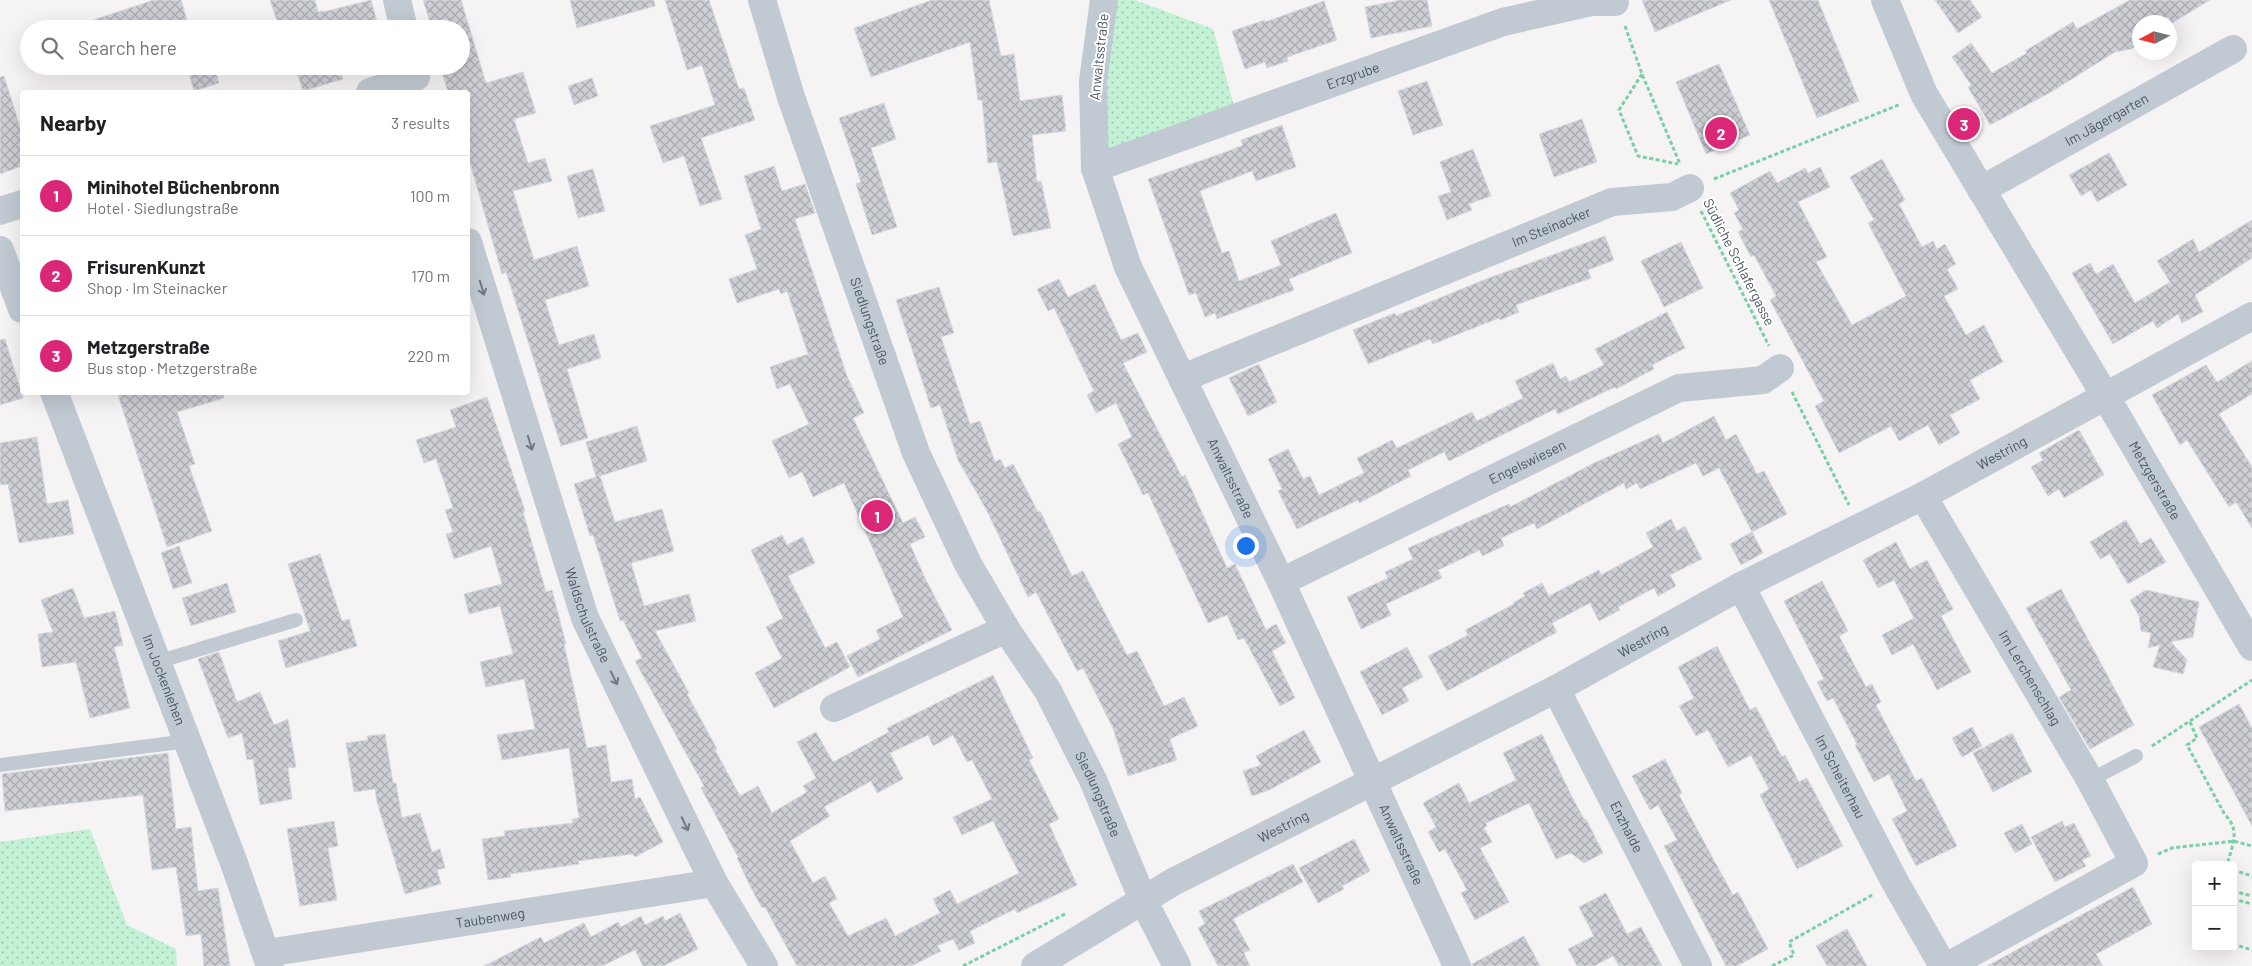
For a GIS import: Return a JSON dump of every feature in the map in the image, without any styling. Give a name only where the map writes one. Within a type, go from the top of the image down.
[{"type":"street","points":[[397,0],[402,20]]},
{"type":"street","name":"Siedlungstraße","points":[[762,0],[791,97],[916,453],[968,564],[1006,629],[1048,691],[1093,780],[1143,900],[1177,966]]},
{"type":"street","name":"Anwaltsstraße","points":[[1104,0],[1093,81],[1095,168],[1128,266],[1282,582],[1371,781],[1457,966]]},
{"type":"street","name":"Metzgerstraße","points":[[1885,0],[1924,94],[2106,397],[2252,647]]},
{"type":"street","name":"Erzgrube","points":[[1095,168],[1503,22],[1591,2],[1616,2]]},
{"type":"street","name":"Im Jägergarten","points":[[1981,190],[2233,50]]},
{"type":"street","points":[[377,90],[417,78]]},
{"type":"street","name":"Im Steinacker","points":[[1183,378],[1612,202],[1672,197],[1685,177]]},
{"type":"street","points":[[0,210],[20,205]]},
{"type":"street","name":"Waldschulstraße","points":[[470,248],[585,618],[714,883],[764,966]]},
{"type":"street","points":[[0,250],[20,304]]},
{"type":"street","name":"Westring","points":[[1035,966],[1173,882],[1556,688],[1741,586],[1923,496],[2252,316]]},
{"type":"street","name":"Engelswiesen","points":[[1282,582],[1679,388],[1763,380],[1780,368]]},
{"type":"street","name":"Im Jockenlehen","points":[[55,395],[188,741],[268,959]]},
{"type":"street","name":"Im Lerchenschlag","points":[[1923,496],[2090,780],[2134,863]]},
{"type":"street","name":"Im Scheiterhau","points":[[1741,586],[1895,882],[1943,966]]},
{"type":"street","points":[[834,708],[1006,629]]},
{"type":"street","name":"Enzhalde","points":[[1556,688],[1698,966]]},
{"type":"street","points":[[1948,966],[2134,863]]},
{"type":"street","name":"Taubenweg","points":[[268,959],[714,883]]},
{"type":"lane","points":[[157,662],[296,620]]},
{"type":"lane","points":[[0,765],[188,741]]},
{"type":"lane","points":[[2090,780],[2136,756]]},
{"type":"path","name":"Südliche Schlafergasse","points":[[1616,2],[1642,74],[1685,177],[1859,526]]},
{"type":"path","points":[[1642,74],[1619,110],[1638,156],[1685,177],[1924,94]]},
{"type":"path","points":[[2136,756],[2252,680]]},
{"type":"path","points":[[2190,722],[2197,738],[2186,745],[2225,814],[2232,821],[2236,833],[2228,861]]},
{"type":"path","points":[[2134,863],[2172,848],[2234,841],[2252,845]]},
{"type":"path","points":[[2237,871],[2252,876]]},
{"type":"path","points":[[1772,966],[1794,955],[1789,942],[1895,882]]},
{"type":"path","points":[[2237,892],[2252,896]]},
{"type":"path","points":[[2237,900],[2252,904]]},
{"type":"path","points":[[963,966],[1068,912]]},
{"type":"path","points":[[2237,945],[2252,950]]},
{"type":"green space","points":[[1104,0],[1135,0],[1213,29],[1237,117],[1095,168]]},
{"type":"green space","points":[[90,829],[127,925],[176,949],[177,966],[0,966],[0,842]]},
{"type":"building","points":[[154,0],[181,0],[187,20],[93,20]]},
{"type":"building","points":[[270,0],[315,0],[318,12],[323,12],[371,0],[377,20],[277,20]]},
{"type":"building","points":[[423,0],[461,0],[467,20],[429,20]]},
{"type":"building","points":[[570,0],[654,0],[655,6],[577,28]]},
{"type":"building","points":[[665,0],[709,0],[739,89],[744,88],[755,120],[701,138],[722,199],[700,206],[684,156],[663,163],[650,126],[715,105],[702,65],[687,70]]},
{"type":"building","points":[[932,0],[989,0],[1001,56],[1014,54],[1020,101],[1062,95],[1066,131],[1032,135],[1037,182],[1041,181],[1051,228],[1013,236],[997,162],[988,163],[982,100],[978,100],[970,42],[871,77],[854,28]]},
{"type":"building","points":[[1401,0],[1427,0],[1432,26],[1371,38],[1365,7]]},
{"type":"building","points":[[1642,0],[1731,0],[1655,32]]},
{"type":"building","points":[[1769,0],[1818,0],[1859,101],[1817,118]]},
{"type":"building","points":[[1935,0],[1970,0],[1982,17],[1958,33]]},
{"type":"building","points":[[2130,0],[2210,0],[2177,20],[2177,15],[2132,15],[2132,48],[2115,52],[2051,92],[1990,125],[1968,87],[1971,85],[1952,57],[1971,43],[1992,73],[2027,53],[2025,51],[2073,22],[2077,29]]},
{"type":"building","points":[[1324,1],[1337,40],[1287,57],[1288,61],[1267,68],[1265,62],[1245,69],[1232,31],[1265,20],[1265,22]]},
{"type":"building","points":[[470,30],[486,83],[523,72],[536,113],[514,119],[528,163],[545,158],[552,181],[513,191],[534,260],[577,246],[589,286],[545,300],[559,345],[594,334],[601,358],[567,369],[588,438],[561,446],[506,272],[502,274],[470,163],[470,90],[447,90],[443,75],[470,75]]},
{"type":"building","points":[[1719,64],[1750,135],[1706,154],[1676,82]]},
{"type":"building","points":[[190,75],[217,75],[219,83],[194,90]]},
{"type":"building","points":[[298,75],[342,75],[343,79],[303,90]]},
{"type":"building","points":[[4,76],[20,127],[20,167],[0,174],[0,77]]},
{"type":"building","points":[[592,78],[598,96],[574,105],[568,86]]},
{"type":"building","points":[[1427,81],[1443,125],[1413,135],[1398,91]]},
{"type":"building","points":[[884,103],[896,139],[871,148],[897,227],[872,235],[856,184],[861,182],[839,118]]},
{"type":"building","points":[[1582,119],[1597,162],[1554,177],[1539,134]]},
{"type":"building","points":[[1282,125],[1296,167],[1256,181],[1252,171],[1200,191],[1222,253],[1229,251],[1239,281],[1281,265],[1271,241],[1336,213],[1352,253],[1289,279],[1294,290],[1217,319],[1215,313],[1205,317],[1196,293],[1189,295],[1148,179],[1226,152],[1243,145],[1241,140]]},
{"type":"building","points":[[1473,149],[1491,196],[1469,204],[1472,210],[1447,220],[1438,196],[1451,192],[1440,162]]},
{"type":"building","points":[[2109,153],[2127,185],[2097,202],[2091,190],[2081,196],[2069,175]]},
{"type":"building","points":[[1882,159],[1905,200],[1899,204],[1922,247],[1933,241],[1937,249],[1945,244],[1956,264],[1947,269],[1958,289],[1944,296],[1966,335],[1984,325],[2003,362],[1970,380],[1980,399],[1950,415],[1960,433],[1939,445],[1928,425],[1899,441],[1891,426],[1839,453],[1815,406],[1824,401],[1770,300],[1776,296],[1754,255],[1751,257],[1738,232],[1743,229],[1734,213],[1739,210],[1730,193],[1770,171],[1777,183],[1805,168],[1808,173],[1820,167],[1830,187],[1798,202],[1827,257],[1816,262],[1852,325],[1906,296],[1868,223],[1874,220],[1850,177]]},
{"type":"building","points":[[774,166],[782,191],[805,184],[815,213],[795,219],[847,376],[864,413],[853,418],[903,523],[915,517],[925,537],[910,544],[952,630],[858,677],[847,656],[880,639],[876,630],[903,617],[844,483],[813,497],[802,472],[789,478],[772,441],[809,424],[790,384],[777,389],[770,367],[808,354],[787,291],[781,294],[779,289],[737,303],[729,279],[757,269],[745,235],[761,229],[744,176]]},
{"type":"building","points":[[593,169],[605,211],[578,218],[567,176]]},
{"type":"building","points":[[2252,220],[2252,258],[2195,295],[2203,312],[2182,323],[2178,314],[2157,328],[2153,321],[2113,344],[2072,273],[2090,263],[2096,274],[2113,264],[2135,303],[2170,282],[2157,261],[2193,239],[2199,252]]},
{"type":"building","points":[[1605,236],[1614,260],[1588,270],[1591,278],[1516,305],[1519,312],[1500,320],[1499,318],[1433,344],[1430,339],[1368,364],[1353,330],[1395,313],[1396,316],[1486,279]]},
{"type":"building","points":[[1681,242],[1703,288],[1664,307],[1641,261]]},
{"type":"building","points":[[1059,279],[1068,297],[1095,284],[1121,340],[1138,333],[1147,352],[1123,363],[1182,477],[1185,475],[1227,568],[1235,564],[1266,630],[1276,624],[1286,643],[1272,651],[1295,698],[1280,706],[1244,638],[1238,640],[1227,615],[1208,623],[1148,493],[1143,495],[1118,444],[1132,437],[1116,403],[1096,413],[1087,395],[1094,391],[1054,308],[1048,311],[1037,289]]},
{"type":"building","points":[[939,287],[954,333],[941,337],[970,424],[980,421],[995,462],[1000,459],[1005,468],[1013,464],[1038,512],[1040,511],[1072,576],[1083,571],[1127,655],[1137,651],[1164,706],[1184,697],[1198,726],[1170,739],[1177,760],[1128,776],[1113,728],[1083,668],[1077,671],[1036,592],[1028,597],[986,509],[958,460],[940,405],[931,408],[896,300]]},
{"type":"building","points":[[1667,312],[1685,348],[1652,365],[1654,369],[1616,389],[1615,387],[1558,414],[1555,409],[1449,461],[1444,452],[1408,470],[1411,476],[1359,503],[1358,500],[1297,529],[1278,491],[1282,489],[1268,459],[1288,449],[1303,479],[1310,476],[1319,495],[1364,473],[1357,458],[1392,440],[1397,448],[1472,412],[1477,421],[1523,398],[1515,381],[1553,363],[1560,379],[1566,376],[1569,382],[1604,365],[1595,349]]},
{"type":"building","points":[[5,339],[20,388],[20,395],[23,398],[0,405],[0,340]]},
{"type":"building","points":[[2252,361],[2252,394],[2219,414],[2252,467],[2252,528],[2236,502],[2229,507],[2187,440],[2180,445],[2152,395],[2206,365],[2217,382]]},
{"type":"building","points":[[1259,364],[1277,402],[1248,416],[1229,378]]},
{"type":"building","points":[[118,395],[224,395],[224,398],[177,412],[195,464],[189,466],[212,531],[167,547]]},
{"type":"building","points":[[487,397],[525,511],[523,512],[546,592],[552,590],[566,644],[564,644],[587,748],[606,745],[611,782],[632,779],[635,799],[640,797],[663,842],[635,857],[633,854],[578,861],[579,864],[510,874],[511,877],[488,880],[482,839],[505,836],[504,831],[573,823],[572,819],[579,818],[569,748],[502,760],[497,735],[535,729],[524,679],[486,687],[480,662],[513,654],[500,606],[469,614],[464,594],[502,584],[491,546],[454,559],[446,534],[453,532],[445,510],[453,508],[436,459],[424,463],[416,440],[456,427],[450,410]]},
{"type":"building","points":[[1714,416],[1726,440],[1736,434],[1757,474],[1764,471],[1787,514],[1752,532],[1719,468],[1703,476],[1696,463],[1640,489],[1637,483],[1626,489],[1624,483],[1537,529],[1534,523],[1501,538],[1504,546],[1482,556],[1480,550],[1438,570],[1442,578],[1386,604],[1391,615],[1361,629],[1347,597],[1388,578],[1385,572],[1413,559],[1408,548],[1509,504],[1510,507],[1594,463],[1659,434],[1663,443]]},
{"type":"building","points":[[637,426],[647,461],[600,476],[615,522],[662,509],[674,551],[631,563],[644,606],[689,594],[696,621],[655,631],[689,693],[687,694],[740,796],[758,786],[772,813],[807,792],[803,786],[816,778],[797,742],[816,732],[833,762],[889,732],[887,728],[993,675],[1033,758],[1029,760],[1059,819],[1049,824],[1077,885],[1017,913],[1015,909],[970,931],[975,943],[959,950],[953,939],[937,946],[941,951],[911,966],[797,966],[765,907],[762,908],[750,886],[738,857],[701,788],[704,786],[635,661],[642,658],[623,620],[620,621],[593,535],[590,536],[574,484],[596,477],[586,442]],"holes":[[[928,735],[933,746],[953,735],[967,762],[972,760],[992,799],[953,817],[962,835],[993,821],[1019,873],[957,904],[950,890],[933,899],[940,913],[895,936],[886,918],[848,936],[829,903],[837,899],[825,876],[813,883],[790,841],[830,816],[824,807],[871,781],[877,793],[903,779],[890,753]]]},
{"type":"building","points":[[2079,430],[2104,475],[2064,498],[2059,489],[2048,496],[2031,467],[2043,460],[2039,453]]},
{"type":"building","points":[[37,437],[47,504],[68,500],[74,534],[19,543],[8,484],[0,485],[0,443]]},
{"type":"building","points":[[1671,519],[1677,531],[1685,526],[1702,559],[1670,575],[1676,586],[1658,596],[1654,588],[1618,607],[1620,610],[1599,621],[1590,603],[1552,623],[1557,632],[1447,691],[1428,656],[1468,635],[1465,630],[1514,604],[1525,596],[1523,593],[1542,583],[1549,596],[1599,570],[1601,575],[1653,547],[1646,533]]},
{"type":"building","points":[[2126,520],[2140,544],[2151,538],[2166,562],[2128,584],[2110,554],[2100,559],[2090,542]]},
{"type":"building","points":[[1752,532],[1763,553],[1741,565],[1730,544]]},
{"type":"building","points":[[782,535],[787,545],[803,537],[815,563],[788,576],[825,648],[837,642],[850,667],[774,708],[755,673],[782,658],[766,627],[783,618],[751,550]]},
{"type":"building","points":[[1896,542],[1910,569],[1927,560],[1953,609],[1941,616],[1971,672],[1937,690],[1913,644],[1892,655],[1882,635],[1914,618],[1894,580],[1878,588],[1863,560]]},
{"type":"building","points":[[179,546],[192,583],[173,589],[161,553]]},
{"type":"building","points":[[320,554],[342,621],[349,619],[357,646],[286,668],[278,641],[310,631],[288,564]]},
{"type":"building","points":[[1822,581],[1848,631],[1839,636],[1866,687],[1872,684],[1881,702],[1876,705],[1916,781],[1922,778],[1957,846],[1916,866],[1892,819],[1907,811],[1889,774],[1874,782],[1833,698],[1827,701],[1817,682],[1824,679],[1784,601]]},
{"type":"building","points":[[227,583],[236,612],[191,626],[182,598]]},
{"type":"building","points":[[73,588],[84,618],[115,611],[123,645],[114,647],[130,708],[90,718],[76,662],[42,667],[38,634],[53,632],[41,600]]},
{"type":"building","points":[[2061,589],[2134,725],[2090,749],[2059,697],[2071,690],[2026,608]]},
{"type":"building","points":[[2146,590],[2199,602],[2193,637],[2171,642],[2187,660],[2183,674],[2153,667],[2160,645],[2148,648],[2151,633],[2141,631],[2139,616],[2130,600]]},
{"type":"building","points":[[1717,646],[1750,710],[1756,707],[1782,757],[1785,755],[1799,782],[1807,778],[1843,846],[1797,869],[1760,795],[1769,789],[1751,755],[1728,767],[1708,730],[1696,736],[1679,706],[1694,698],[1678,667]]},
{"type":"building","points":[[1407,647],[1423,677],[1402,688],[1409,701],[1382,715],[1360,672]]},
{"type":"building","points":[[219,652],[237,702],[260,692],[274,725],[288,719],[296,767],[288,768],[292,799],[260,805],[253,759],[247,760],[242,733],[228,738],[198,659]]},
{"type":"building","points":[[2239,704],[2252,728],[2252,826],[2199,727]]},
{"type":"building","points":[[1972,727],[1982,746],[1962,757],[1952,738]]},
{"type":"building","points":[[1304,730],[1321,762],[1269,790],[1252,796],[1243,771],[1261,765],[1256,756]]},
{"type":"building","points":[[2012,733],[2032,772],[1993,792],[1973,753]]},
{"type":"building","points":[[385,734],[393,783],[396,783],[402,818],[420,813],[432,852],[440,849],[445,868],[437,870],[441,884],[405,894],[377,802],[375,789],[354,792],[346,743],[368,740],[367,736]]},
{"type":"building","points":[[1542,734],[1572,797],[1584,819],[1586,819],[1603,853],[1584,863],[1571,853],[1556,859],[1529,803],[1486,823],[1487,826],[1484,828],[1492,842],[1480,848],[1509,902],[1475,920],[1461,893],[1467,890],[1445,849],[1439,852],[1428,832],[1436,827],[1423,803],[1459,783],[1469,803],[1516,780],[1503,753]]},
{"type":"building","points":[[168,753],[176,829],[191,827],[198,891],[218,888],[230,966],[204,966],[201,934],[186,936],[176,867],[152,870],[143,795],[5,811],[2,774]]},
{"type":"building","points":[[1665,759],[1682,793],[1679,795],[1697,829],[1733,895],[1738,892],[1768,949],[1737,966],[1726,966],[1664,846],[1677,840],[1658,805],[1650,810],[1632,776]]},
{"type":"building","points":[[334,821],[338,846],[328,848],[337,900],[300,906],[287,829]]},
{"type":"building","points":[[2062,821],[2065,827],[2074,823],[2091,856],[2082,860],[2086,866],[2055,882],[2031,837]]},
{"type":"building","points":[[2022,824],[2032,844],[2015,853],[2004,833]]},
{"type":"building","points":[[1354,839],[1370,871],[1342,886],[1344,889],[1318,903],[1299,868]]},
{"type":"building","points":[[1293,864],[1303,882],[1233,919],[1250,950],[1244,953],[1250,966],[1218,966],[1198,928],[1205,924],[1199,911]]},
{"type":"building","points":[[2133,887],[2152,924],[2096,954],[2103,966],[1987,966]]},
{"type":"building","points":[[1606,893],[1627,934],[1641,927],[1662,966],[1619,966],[1613,956],[1594,966],[1577,966],[1568,949],[1594,936],[1579,907]]},
{"type":"building","points":[[680,913],[698,949],[663,966],[643,966],[635,950],[602,966],[484,966],[541,937],[544,943],[584,923],[591,937],[618,922],[621,927],[641,916],[645,925],[663,916],[665,921]]},
{"type":"building","points":[[1847,929],[1867,966],[1827,966],[1816,946]]},
{"type":"building","points":[[1524,936],[1540,966],[1472,966],[1472,964]]},
{"type":"place","name":"Metzgerstraße","points":[[1964,124]]},
{"type":"place","name":"FrisurenKunzt","points":[[1721,133]]},
{"type":"place","name":"Minihotel Büchenbronn","points":[[877,516]]}]
